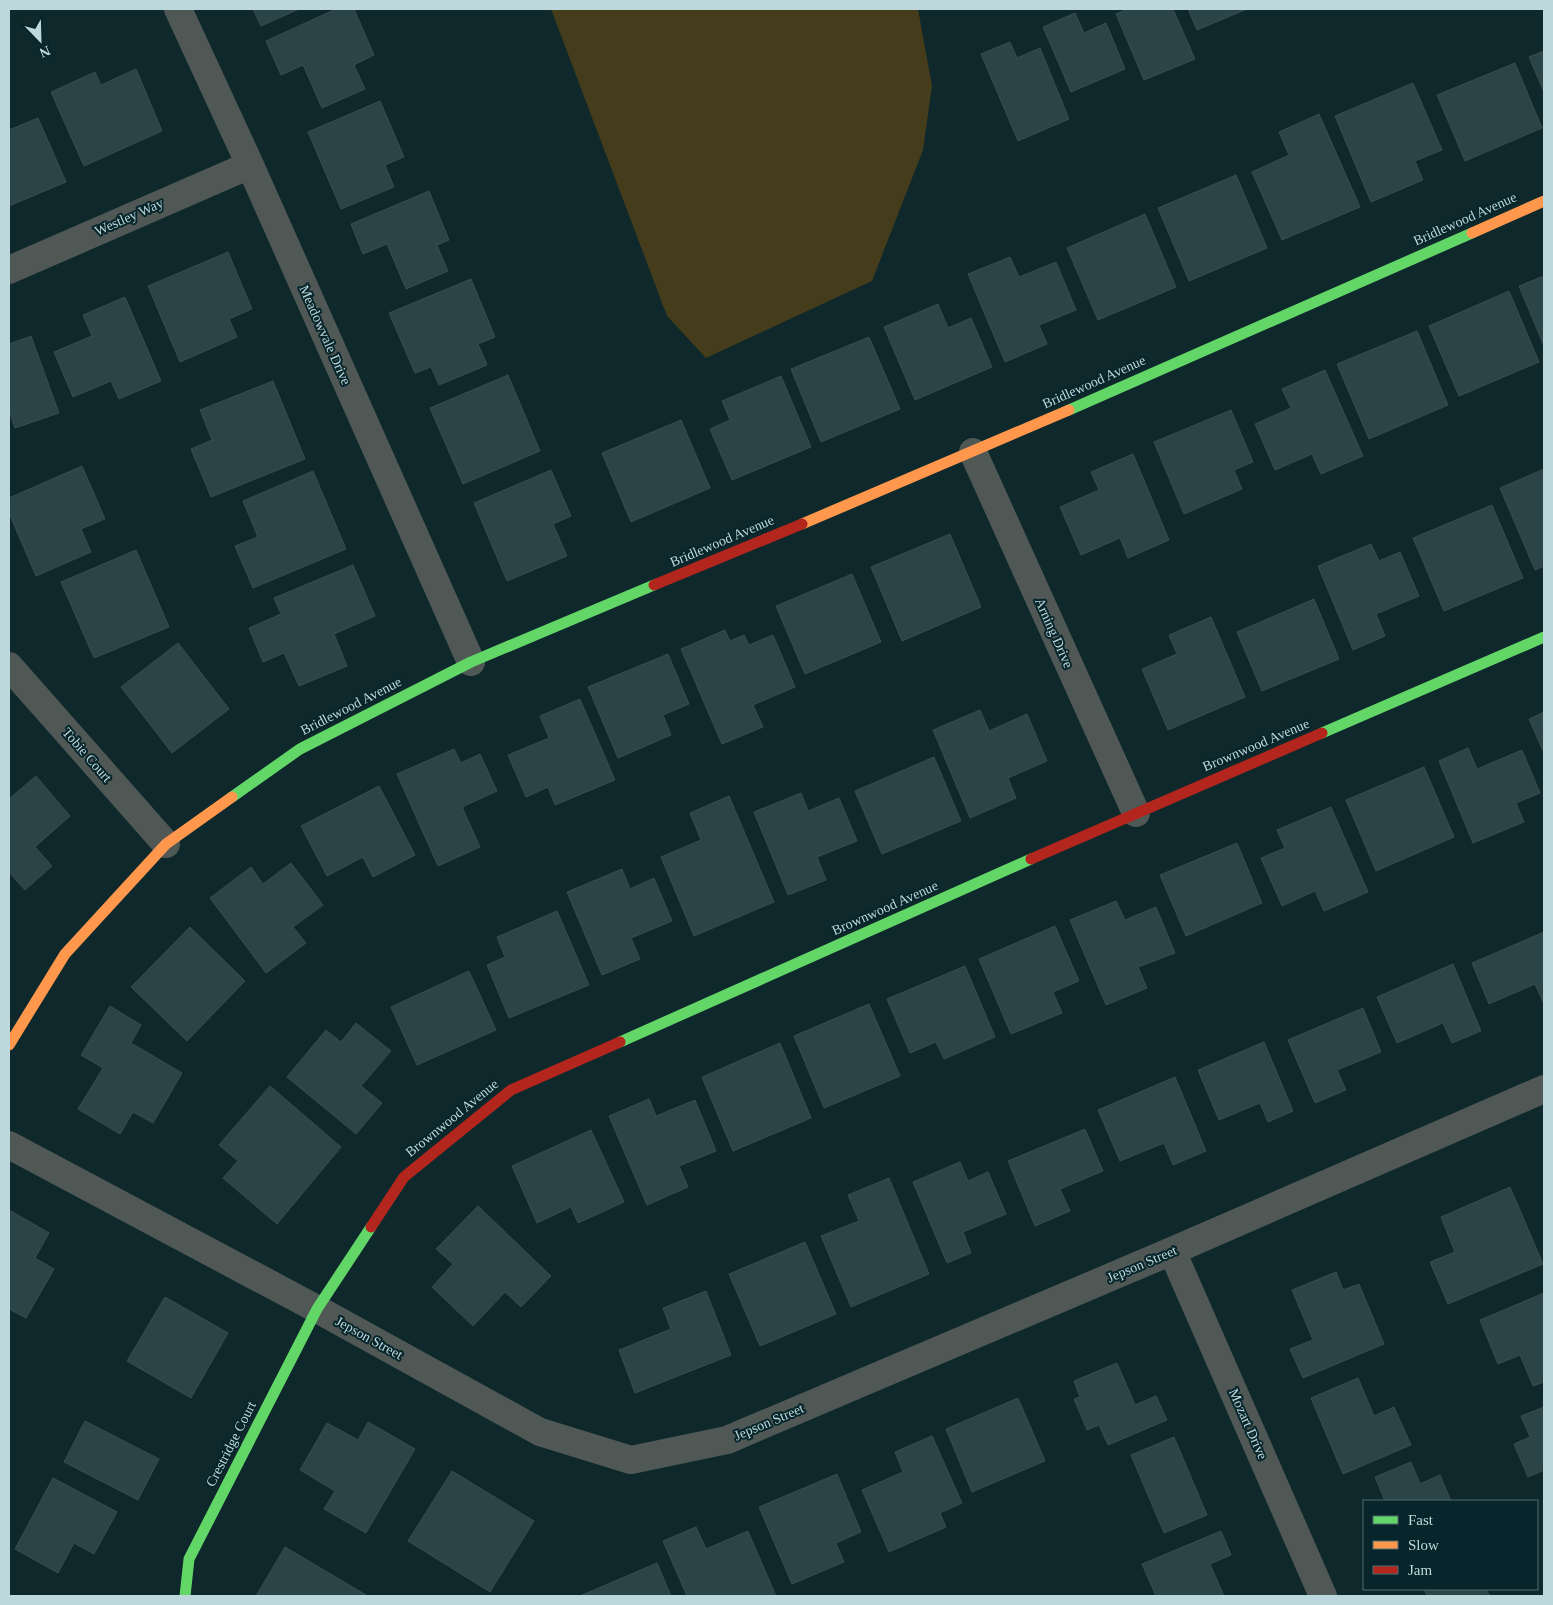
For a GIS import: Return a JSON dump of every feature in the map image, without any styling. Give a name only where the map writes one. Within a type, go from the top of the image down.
[{"type":"street","name":"Meadowvale Drive","points":[[178,9],[250,165],[471,662]]},
{"type":"street","name":"Westley Way","points":[[9,270],[250,165]]},
{"type":"street","name":"Bridlewood Avenue","points":[[9,1045],[65,954],[166,844],[300,749],[471,662],[973,452],[1544,201]]},
{"type":"street","name":"Arning Drive","points":[[973,452],[1136,813]]},
{"type":"street","name":"Brownwood Avenue","points":[[317,1310],[404,1176],[511,1090],[1136,813],[1544,636]]},
{"type":"street","name":"Tobie Court","points":[[9,666],[166,844]]},
{"type":"street","name":"Jepson Street","points":[[9,1145],[540,1432],[630,1460],[726,1440],[1542,1096]]},
{"type":"street","name":"Mozart Drive","points":[[1172,1251],[1323,1596]]},
{"type":"street","name":"Crestridge Court","points":[[185,1596],[189,1558],[317,1310]]},
{"type":"shaded area","points":[[551,9],[918,9],[932,86],[923,150],[872,281],[706,358],[667,316]]},
{"type":"building","points":[[253,9],[299,9],[261,26]]},
{"type":"building","points":[[336,9],[354,9],[374,55],[354,65],[365,89],[322,108],[303,65],[281,75],[266,41]]},
{"type":"building","points":[[1128,9],[1173,9],[1195,59],[1144,80],[1116,14]]},
{"type":"building","points":[[1188,9],[1247,9],[1197,30]]},
{"type":"building","points":[[1075,13],[1084,33],[1106,23],[1125,69],[1071,92],[1043,27]]},
{"type":"building","points":[[1010,42],[1017,58],[1040,48],[1069,119],[1018,141],[981,54]]},
{"type":"building","points":[[1544,51],[1544,92],[1529,57]]},
{"type":"building","points":[[1515,63],[1542,128],[1465,161],[1437,95]]},
{"type":"building","points":[[136,69],[162,131],[84,166],[51,92],[95,72],[101,85]]},
{"type":"building","points":[[1413,83],[1442,150],[1415,161],[1423,180],[1371,202],[1335,116]]},
{"type":"building","points":[[380,101],[404,157],[385,165],[394,187],[341,209],[308,132]]},
{"type":"building","points":[[1319,114],[1360,207],[1282,240],[1252,172],[1289,155],[1279,132]]},
{"type":"building","points":[[38,118],[66,182],[9,206],[9,130]]},
{"type":"building","points":[[1236,175],[1267,248],[1189,281],[1158,208]]},
{"type":"building","points":[[429,191],[449,240],[437,245],[448,271],[406,289],[387,244],[363,254],[351,224]]},
{"type":"building","points":[[1145,214],[1176,287],[1098,320],[1067,248]]},
{"type":"building","points":[[228,252],[252,309],[229,319],[237,337],[180,362],[148,286]]},
{"type":"building","points":[[1010,257],[1019,277],[1056,262],[1076,310],[1039,325],[1047,344],[1005,362],[968,274]]},
{"type":"building","points":[[1544,276],[1544,346],[1519,286]]},
{"type":"building","points":[[471,279],[495,337],[478,344],[487,365],[439,385],[431,367],[415,373],[389,313]]},
{"type":"building","points":[[1509,291],[1539,362],[1459,396],[1429,326]]},
{"type":"building","points":[[125,297],[161,381],[119,399],[111,381],[73,397],[54,352],[92,336],[83,315]]},
{"type":"building","points":[[938,304],[948,328],[971,318],[992,367],[915,400],[884,327]]},
{"type":"building","points":[[1417,331],[1448,405],[1369,439],[1337,364]]},
{"type":"building","points":[[31,336],[59,413],[15,428],[9,411],[9,344]]},
{"type":"building","points":[[869,337],[900,409],[821,442],[791,369]]},
{"type":"building","points":[[1325,370],[1363,456],[1321,474],[1312,454],[1275,470],[1255,424],[1291,408],[1282,389]]},
{"type":"building","points":[[508,375],[540,451],[463,484],[430,408]]},
{"type":"building","points":[[781,376],[811,447],[732,480],[710,429],[730,420],[722,401]]},
{"type":"building","points":[[273,381],[305,459],[211,497],[191,449],[212,440],[200,410]]},
{"type":"building","points":[[1231,410],[1253,462],[1234,470],[1242,489],[1184,514],[1154,442]]},
{"type":"building","points":[[681,420],[710,488],[631,522],[602,453]]},
{"type":"building","points":[[1133,454],[1169,540],[1128,558],[1120,538],[1081,555],[1060,507],[1099,490],[1091,472]]},
{"type":"building","points":[[82,466],[105,519],[81,529],[91,552],[36,576],[9,513],[9,498]]},
{"type":"building","points":[[1544,469],[1544,566],[1535,570],[1500,488]]},
{"type":"building","points":[[551,470],[571,516],[553,524],[567,556],[507,581],[474,503]]},
{"type":"building","points":[[313,471],[346,549],[253,588],[235,546],[258,537],[243,501]]},
{"type":"building","points":[[1492,505],[1523,578],[1444,611],[1413,538]]},
{"type":"building","points":[[950,534],[981,607],[902,641],[871,567]]},
{"type":"building","points":[[1371,544],[1379,561],[1400,552],[1419,596],[1376,614],[1385,636],[1353,650],[1318,566]]},
{"type":"building","points":[[136,550],[169,627],[94,658],[61,582]]},
{"type":"building","points":[[353,565],[375,616],[334,634],[347,666],[299,686],[284,653],[263,662],[249,628],[281,614],[274,598]]},
{"type":"building","points":[[852,574],[881,642],[805,674],[776,606]]},
{"type":"building","points":[[1314,599],[1339,659],[1262,691],[1237,632]]},
{"type":"building","points":[[1211,617],[1245,697],[1168,730],[1142,669],[1177,654],[1169,635]]},
{"type":"building","points":[[725,630],[730,641],[744,635],[749,645],[773,635],[795,687],[753,705],[763,727],[722,744],[681,649]]},
{"type":"building","points":[[178,643],[229,709],[172,753],[121,687]]},
{"type":"building","points":[[668,654],[689,704],[663,715],[671,735],[618,758],[588,687]]},
{"type":"building","points":[[580,699],[615,780],[555,805],[548,787],[526,797],[508,755],[549,738],[540,716]]},
{"type":"building","points":[[980,710],[989,731],[1027,714],[1047,761],[1008,778],[1016,798],[970,818],[933,730]]},
{"type":"building","points":[[1544,712],[1544,753],[1529,719]]},
{"type":"building","points":[[1468,748],[1477,769],[1522,750],[1540,793],[1516,803],[1524,822],[1473,843],[1439,761]]},
{"type":"building","points":[[454,749],[461,763],[480,754],[497,791],[462,807],[480,847],[438,866],[397,774]]},
{"type":"building","points":[[934,757],[961,821],[882,854],[855,791]]},
{"type":"building","points":[[1424,767],[1454,837],[1376,871],[1346,800]]},
{"type":"building","points":[[36,776],[70,816],[35,847],[52,866],[25,890],[9,872],[9,799]]},
{"type":"building","points":[[379,786],[415,855],[373,877],[363,857],[327,876],[301,826]]},
{"type":"building","points":[[801,793],[808,811],[839,798],[857,841],[817,857],[826,880],[788,895],[754,812]]},
{"type":"building","points":[[729,796],[774,902],[694,936],[661,857],[701,840],[690,813]]},
{"type":"building","points":[[1331,807],[1368,892],[1324,911],[1315,891],[1282,906],[1261,858],[1285,848],[1277,830]]},
{"type":"building","points":[[1237,843],[1262,903],[1186,936],[1160,875]]},
{"type":"building","points":[[291,863],[323,905],[293,927],[306,943],[266,973],[210,898],[251,867],[263,884]]},
{"type":"building","points":[[622,869],[630,889],[654,878],[672,921],[631,938],[640,959],[602,975],[567,892]]},
{"type":"building","points":[[1116,901],[1125,920],[1156,907],[1175,953],[1138,967],[1147,988],[1106,1005],[1070,920]]},
{"type":"building","points":[[557,911],[589,985],[509,1018],[487,965],[505,957],[497,937]]},
{"type":"building","points":[[1055,926],[1079,981],[1053,992],[1062,1013],[1011,1034],[979,959]]},
{"type":"building","points":[[190,927],[245,981],[187,1041],[131,987]]},
{"type":"building","points":[[1544,932],[1544,1004],[1535,984],[1489,1004],[1472,963]]},
{"type":"building","points":[[1453,964],[1481,1031],[1452,1043],[1443,1023],[1397,1043],[1377,997]]},
{"type":"building","points":[[965,966],[995,1037],[944,1059],[936,1042],[910,1053],[887,999]]},
{"type":"building","points":[[469,971],[496,1030],[417,1065],[391,1007]]},
{"type":"building","points":[[869,1004],[900,1076],[824,1108],[794,1036]]},
{"type":"building","points":[[110,1006],[141,1025],[131,1043],[182,1073],[153,1123],[133,1112],[120,1134],[78,1109],[103,1068],[81,1055]]},
{"type":"building","points":[[1363,1008],[1381,1052],[1337,1070],[1346,1090],[1315,1103],[1288,1040]]},
{"type":"building","points":[[356,1023],[391,1051],[361,1086],[382,1103],[356,1134],[287,1077],[326,1030],[341,1042]]},
{"type":"building","points":[[1264,1042],[1293,1111],[1268,1122],[1260,1103],[1219,1120],[1198,1070]]},
{"type":"building","points":[[780,1043],[811,1118],[733,1151],[702,1077]]},
{"type":"building","points":[[1175,1077],[1206,1151],[1173,1165],[1164,1143],[1120,1161],[1098,1110]]},
{"type":"building","points":[[270,1086],[341,1147],[277,1224],[223,1178],[238,1161],[219,1145]]},
{"type":"building","points":[[649,1099],[656,1116],[695,1100],[716,1151],[679,1166],[688,1187],[647,1205],[609,1116]]},
{"type":"building","points":[[1085,1129],[1103,1171],[1060,1189],[1070,1211],[1035,1226],[1008,1161]]},
{"type":"building","points":[[591,1130],[624,1202],[578,1223],[571,1207],[537,1223],[512,1166]]},
{"type":"building","points":[[960,1162],[968,1181],[988,1172],[1006,1214],[963,1232],[971,1253],[947,1263],[913,1182]]},
{"type":"building","points":[[889,1178],[929,1274],[851,1307],[821,1236],[859,1221],[848,1195]]},
{"type":"building","points":[[1510,1187],[1543,1264],[1448,1304],[1430,1262],[1455,1252],[1441,1217]]},
{"type":"building","points":[[478,1206],[551,1276],[521,1307],[505,1292],[473,1326],[432,1287],[453,1264],[436,1249]]},
{"type":"building","points":[[9,1210],[49,1233],[35,1258],[54,1269],[26,1318],[9,1309]]},
{"type":"building","points":[[805,1242],[836,1314],[760,1346],[729,1274]]},
{"type":"building","points":[[1336,1272],[1343,1290],[1359,1284],[1384,1344],[1303,1378],[1290,1349],[1313,1340],[1292,1290]]},
{"type":"building","points":[[706,1291],[731,1355],[635,1393],[619,1350],[671,1329],[663,1308]]},
{"type":"building","points":[[1544,1293],[1544,1382],[1533,1386],[1520,1355],[1498,1364],[1480,1320]]},
{"type":"building","points":[[165,1297],[228,1333],[191,1398],[127,1361]]},
{"type":"building","points":[[1117,1363],[1135,1405],[1156,1396],[1167,1420],[1108,1445],[1099,1425],[1087,1430],[1074,1399],[1080,1397],[1074,1381]]},
{"type":"building","points":[[1358,1378],[1374,1416],[1394,1407],[1411,1445],[1343,1474],[1311,1398]]},
{"type":"building","points":[[1018,1398],[1045,1461],[972,1492],[946,1429]]},
{"type":"building","points":[[1544,1407],[1544,1470],[1528,1477],[1514,1444],[1530,1437],[1521,1416]]},
{"type":"building","points":[[85,1421],[159,1459],[138,1500],[64,1462]]},
{"type":"building","points":[[368,1422],[415,1449],[366,1533],[324,1509],[335,1491],[300,1470],[327,1423],[358,1440]]},
{"type":"building","points":[[932,1436],[962,1503],[940,1513],[946,1527],[889,1552],[862,1490],[903,1472],[895,1452]]},
{"type":"building","points":[[1174,1437],[1207,1515],[1164,1533],[1131,1455]]},
{"type":"building","points":[[1411,1462],[1420,1484],[1440,1475],[1451,1500],[1385,1500],[1375,1477]]},
{"type":"building","points":[[452,1471],[534,1521],[490,1592],[408,1541]]},
{"type":"building","points":[[837,1474],[861,1532],[836,1543],[844,1562],[792,1584],[759,1507]]},
{"type":"building","points":[[53,1478],[117,1512],[94,1554],[74,1543],[58,1573],[15,1549]]},
{"type":"building","points":[[696,1527],[706,1549],[748,1531],[776,1596],[687,1596],[663,1541]]},
{"type":"building","points":[[1221,1531],[1231,1555],[1210,1564],[1224,1596],[1156,1596],[1142,1564]]},
{"type":"building","points":[[285,1547],[366,1595],[256,1596]]},
{"type":"building","points":[[657,1563],[671,1596],[580,1596]]},
{"type":"building","points":[[1424,1590],[1486,1590],[1489,1595],[1485,1596],[1427,1596]]},
{"type":"traffic: fast","points":[[1069,410],[1472,233]]},
{"type":"traffic: fast","points":[[232,797],[300,749],[471,662],[654,585]]},
{"type":"traffic: fast","points":[[1322,733],[1544,637]]},
{"type":"traffic: fast","points":[[620,1042],[1031,859]]},
{"type":"traffic: fast","points":[[185,1596],[189,1559],[317,1309],[371,1227]]},
{"type":"traffic: slow","points":[[1472,233],[1544,201]]},
{"type":"traffic: slow","points":[[802,524],[1069,410]]},
{"type":"traffic: slow","points":[[9,1045],[65,954],[166,844],[232,797]]},
{"type":"traffic: jam","points":[[654,585],[802,524]]},
{"type":"traffic: jam","points":[[1031,859],[1322,733]]},
{"type":"traffic: jam","points":[[371,1227],[404,1177],[511,1090],[620,1042]]}]
